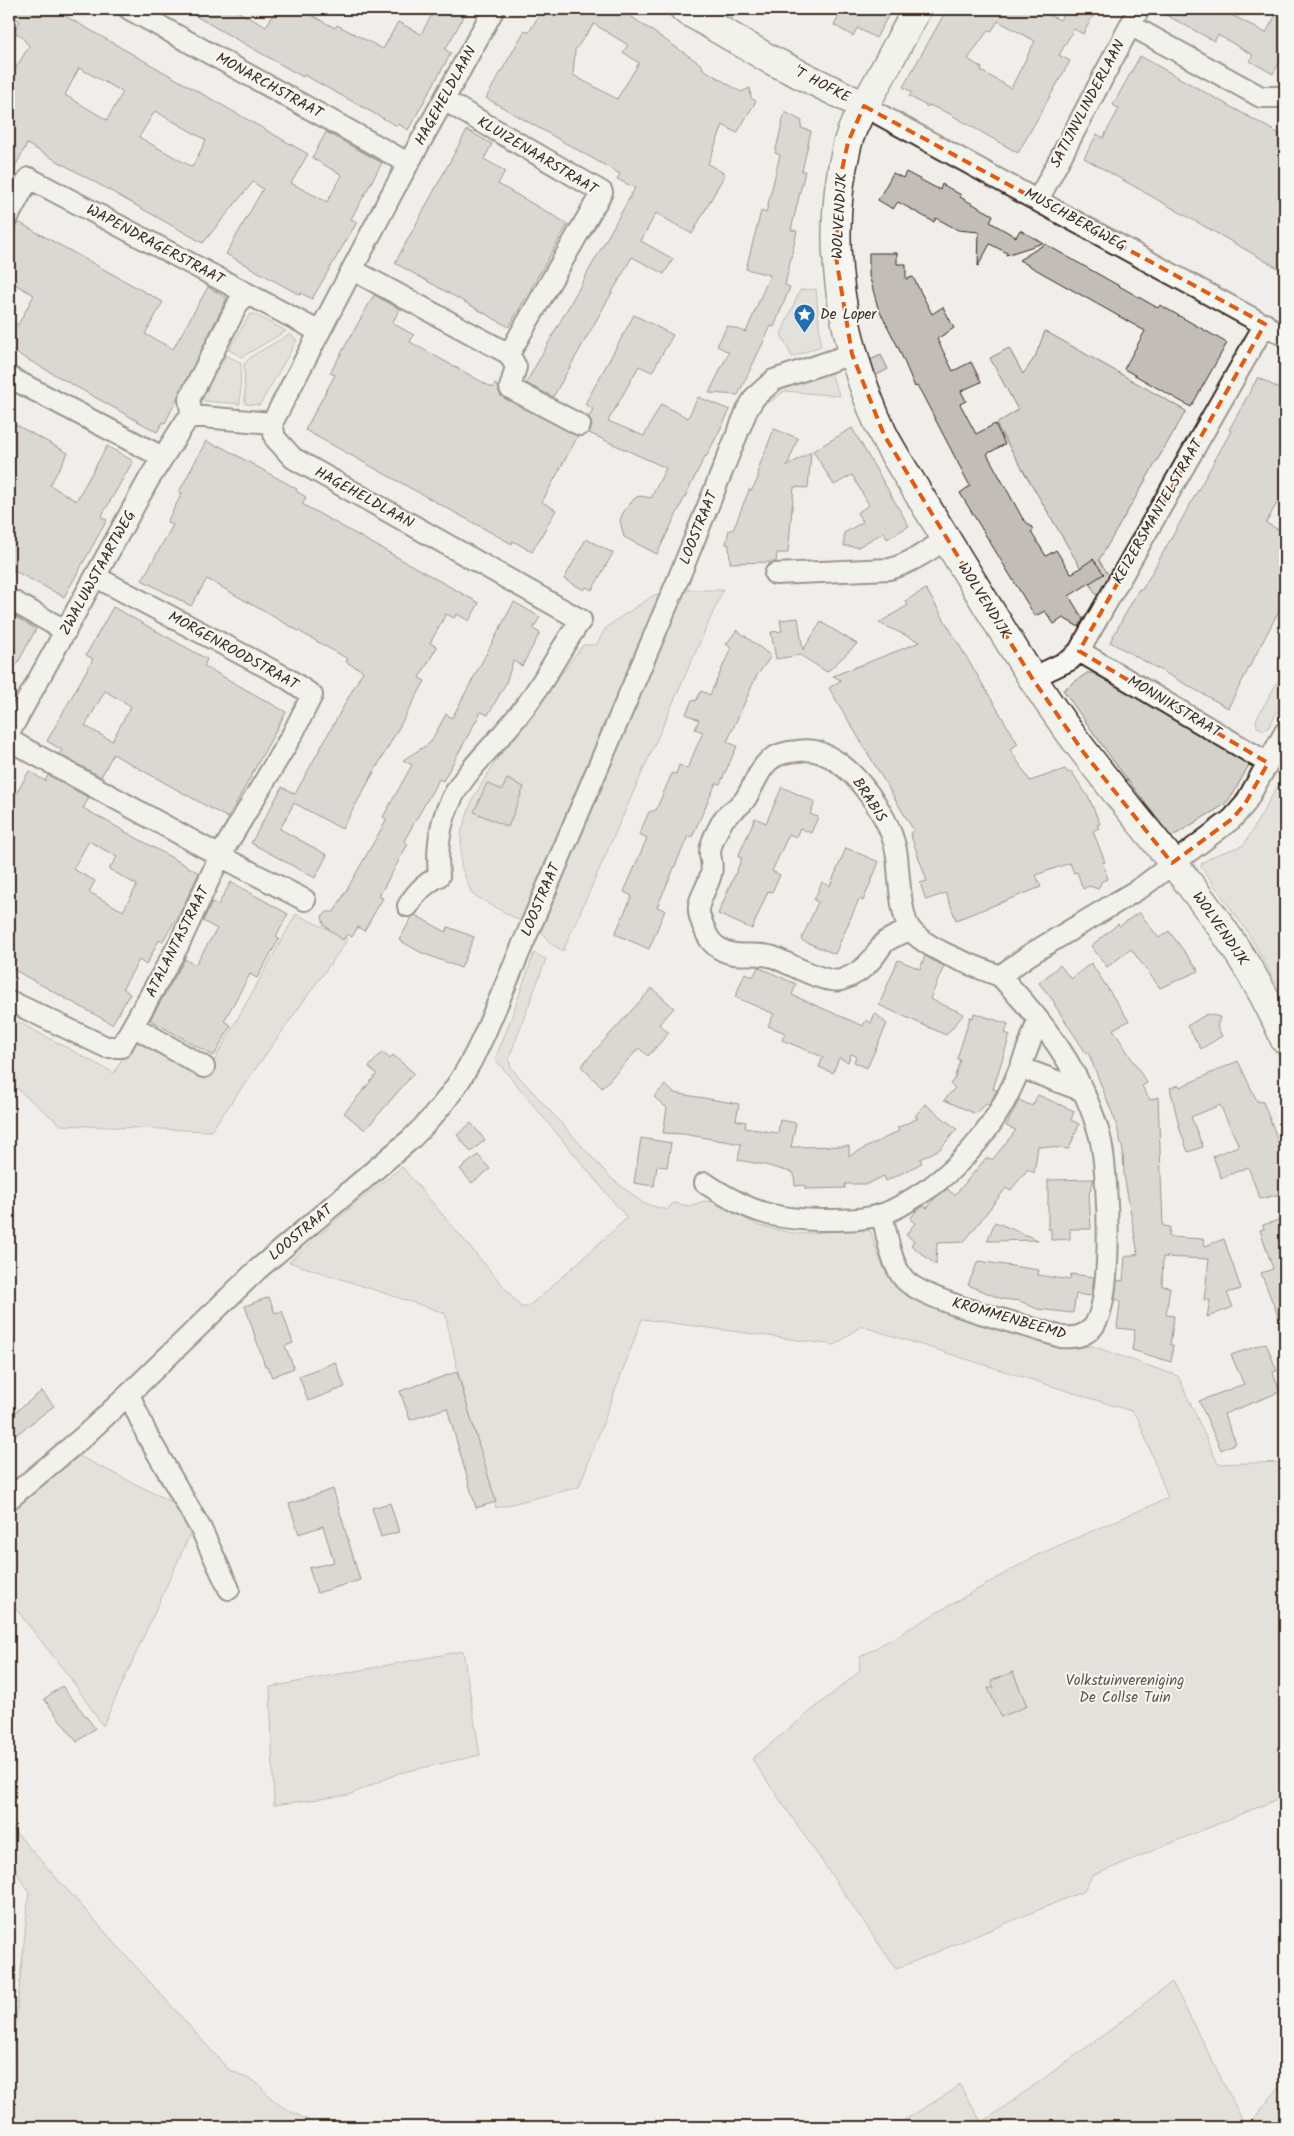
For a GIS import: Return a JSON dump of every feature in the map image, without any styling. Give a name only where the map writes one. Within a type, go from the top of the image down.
[{"type":"street","name":"MONARCHSTRAAT","points":[[129,9],[408,163]]},
{"type":"street","name":"HAGEHELDLAAN","points":[[408,906],[416,893],[424,885],[439,876],[437,851],[440,831],[447,808],[459,785],[532,698],[562,646],[581,620],[293,458],[274,438],[272,423],[282,400],[306,360],[318,331],[353,270],[408,163],[494,9]]},
{"type":"street","name":"'T HOFKE","points":[[684,9],[769,59],[864,106],[917,9]]},
{"type":"street","points":[[1135,17],[1261,97],[1284,97],[1285,95]]},
{"type":"street","name":"SATIJNVLINDERLAAN","points":[[1038,200],[1135,17]]},
{"type":"street","name":"KLUIZENAARSTRAAT","points":[[444,100],[602,192],[509,354]]},
{"type":"street","name":"MUSCHBERGWEG","points":[[864,106],[1285,336]]},
{"type":"street","name":"WOLVENDIJK","points":[[864,106],[848,142],[840,179],[836,257],[840,298],[852,354],[884,435],[1032,678],[1084,753],[1232,942],[1276,1018],[1285,1040]]},
{"type":"street","name":"WAPENDRAGERSTRAAT","points":[[9,215],[30,178],[318,331]]},
{"type":"street","points":[[353,270],[509,354],[516,367],[510,388],[580,425]]},
{"type":"street","points":[[244,292],[189,399],[192,417],[272,423]]},
{"type":"street","name":"KEIZERSMANTELSTRAAT","points":[[1032,678],[1070,660],[1079,651],[1265,324]]},
{"type":"street","name":"LOOSTRAAT","points":[[9,1499],[69,1449],[129,1394],[257,1270],[411,1139],[432,1119],[453,1093],[470,1065],[485,1033],[677,582],[747,410],[755,397],[774,380],[852,354]]},
{"type":"street","points":[[9,376],[162,458]]},
{"type":"street","name":"ZWALUWSTAARTWEG","points":[[9,733],[162,458],[186,421],[192,417]]},
{"type":"street","points":[[776,574],[890,569],[925,554],[946,539]]},
{"type":"street","name":"MORGENROODSTRAAT","points":[[96,577],[285,677],[312,695],[292,735],[220,856]]},
{"type":"street","points":[[9,599],[66,631]]},
{"type":"street","name":"MONNIKSTRAAT","points":[[1079,651],[1268,763]]},
{"type":"street","points":[[911,930],[938,950],[1000,976],[1028,955],[1142,887],[1232,819],[1245,804],[1285,732]]},
{"type":"street","points":[[9,740],[220,856],[306,900]]},
{"type":"street","name":"BRABIS","points":[[790,751],[820,752],[849,770],[864,786],[892,839],[896,854],[900,897],[911,930],[884,942],[870,962],[856,974],[838,981],[820,977],[768,956],[754,954],[734,956],[723,952],[714,945],[699,918],[698,910],[700,897],[711,874],[711,844],[724,818],[746,799],[757,774],[766,762],[778,754],[790,751]]},
{"type":"street","name":"ATALANTASTRAAT","points":[[9,1004],[14,1003],[106,1047],[121,1047],[178,946],[220,856]]},
{"type":"street","name":"KROMMENBEEMD","points":[[882,1214],[896,1265],[903,1278],[910,1285],[940,1300],[1061,1337],[1072,1338],[1084,1335],[1099,1316],[1109,1242],[1102,1146],[1096,1121],[1083,1091],[1055,1041],[1000,976]]},
{"type":"street","points":[[706,1183],[733,1200],[773,1216],[800,1220],[835,1220],[857,1219],[882,1214],[924,1192],[948,1174],[970,1153],[987,1132],[1022,1068],[1038,1019]]},
{"type":"street","points":[[133,1026],[204,1067]]},
{"type":"street","points":[[1022,1068],[1083,1091]]},
{"type":"street","points":[[129,1394],[148,1435],[201,1529],[229,1589]]},
{"type":"highlighted area","points":[[864,106],[1265,324],[1079,651],[1268,763],[1245,804],[1232,819],[1172,863],[1084,753],[1032,678],[884,435],[852,354],[836,257],[840,179],[848,142]]},
{"type":"green space","points":[[816,289],[821,346],[792,357],[781,334],[800,290]]},
{"type":"green space","points":[[250,314],[254,314],[286,331],[242,357],[229,350]]},
{"type":"green space","points":[[1045,331],[1186,411],[1099,560],[1115,585],[1103,606],[996,424],[1018,410],[990,358],[1009,348],[1023,374],[1035,357]]},
{"type":"green space","points":[[290,334],[297,340],[262,401],[259,405],[245,404],[244,364],[252,356]]},
{"type":"green space","points":[[226,355],[241,363],[240,404],[205,401],[202,396]]},
{"type":"green space","points":[[881,355],[888,369],[873,377],[866,362]]},
{"type":"green space","points":[[829,370],[840,396],[785,391],[768,403],[766,400],[779,388]]},
{"type":"green space","points":[[685,590],[723,590],[563,951],[551,944],[541,931]]},
{"type":"green space","points":[[664,594],[604,724],[520,921],[472,894],[461,866],[461,833],[473,798],[496,761],[583,645],[596,645],[606,628],[616,620],[654,595]]},
{"type":"green space","points":[[1285,668],[1285,697],[1269,727],[1264,730],[1257,727],[1256,720]]},
{"type":"green space","points":[[1087,673],[1093,673],[1250,763],[1232,796],[1224,805],[1171,837],[1063,690]]},
{"type":"green space","points":[[1285,773],[1285,998],[1247,931],[1201,867],[1202,863],[1213,856],[1244,845]]},
{"type":"green space","points":[[296,914],[348,939],[211,1131],[61,1125],[9,1082],[9,1019],[11,1018],[114,1073],[135,1036],[205,1077]]},
{"type":"green space","name":"Volkstuinvereniging De Collse Tuin","points":[[534,953],[546,959],[509,1058],[511,1068],[611,1178],[643,1203],[667,1210],[673,1203],[689,1206],[704,1201],[714,1202],[759,1226],[798,1234],[863,1229],[871,1232],[884,1269],[894,1282],[912,1297],[1050,1342],[1074,1348],[1092,1346],[1178,1376],[1218,1464],[1285,1462],[1285,1796],[1092,1876],[1084,1891],[896,1969],[752,1759],[859,1672],[860,1657],[1037,1555],[1168,1498],[1138,1418],[1131,1411],[861,1326],[835,1345],[642,1319],[579,1487],[496,1508],[458,1372],[445,1313],[289,1262],[356,1203],[402,1167],[521,1307],[527,1307],[540,1297],[627,1218],[495,1059]]},
{"type":"green space","points":[[79,1456],[180,1506],[191,1532],[103,1726],[71,1679],[9,1600],[9,1514]]},
{"type":"green space","points":[[463,1651],[480,1755],[399,1773],[349,1795],[274,1805],[270,1687]]},
{"type":"green space","points":[[9,1825],[228,2069],[257,2083],[273,2100],[284,2108],[322,2127],[9,2127],[9,2063],[12,2059],[29,1893],[9,1859]]},
{"type":"green space","points":[[1172,1982],[1242,2119],[1236,2127],[893,2127],[955,2089],[959,2084],[982,2123],[1109,2031]]},
{"type":"green space","points":[[1285,2080],[1285,2127],[1247,2127]]},
{"type":"building","points":[[9,9],[53,9],[308,154],[291,183],[327,202],[342,175],[312,158],[326,132],[382,163],[351,219],[357,222],[312,299],[301,293],[300,295],[226,254],[263,189],[253,182],[203,243],[27,144],[9,178],[9,64],[16,68],[29,46],[21,36],[14,32],[20,21],[9,15]],"holes":[[[79,68],[123,92],[107,120],[65,95]],[[155,111],[206,140],[192,167],[139,137]]]},
{"type":"building","points":[[183,9],[233,9],[266,27],[276,9],[300,9],[335,28],[337,25],[383,49],[398,22],[421,34],[435,9],[468,9],[445,50],[451,53],[408,130],[398,124],[397,126],[304,75],[303,77]]},
{"type":"building","points":[[543,9],[620,9],[702,65],[703,69],[741,92],[750,88],[751,98],[756,101],[737,133],[723,125],[708,164],[725,174],[692,234],[656,213],[641,241],[673,259],[664,274],[632,257],[553,397],[526,383],[635,188],[617,179],[620,174],[486,98],[525,30],[529,32]],"holes":[[[594,24],[628,45],[623,52],[639,63],[617,99],[573,75],[575,50]]]},
{"type":"building","points":[[843,9],[892,9],[876,38],[857,28],[853,36],[834,25]]},
{"type":"building","points":[[947,9],[1035,9],[1060,20],[1066,9],[1085,9],[1094,14],[1083,34],[1074,29],[1059,55],[1070,61],[1018,153],[948,113],[929,105],[928,107],[909,96],[912,92],[903,87]],"holes":[[[998,21],[1035,41],[1011,88],[981,71],[982,68],[968,59],[988,30],[991,32]]]},
{"type":"building","points":[[1155,9],[1233,9],[1230,14],[1266,33],[1279,9],[1285,9],[1285,52],[1273,74],[1250,61],[1253,55],[1218,35],[1214,41]]},
{"type":"building","points":[[1140,56],[1285,137],[1285,272],[1084,158],[1097,134],[1103,138],[1119,109],[1113,105]]},
{"type":"building","points":[[785,112],[802,121],[801,128],[811,131],[802,171],[805,171],[791,230],[797,231],[785,285],[790,287],[774,327],[771,326],[738,395],[709,393],[729,352],[717,346],[727,326],[746,332],[770,275],[746,269],[761,211],[766,213],[780,155],[775,153]]},
{"type":"building","points":[[467,130],[492,144],[484,159],[505,171],[498,184],[568,224],[509,327],[395,263]]},
{"type":"building","points":[[906,172],[940,190],[942,184],[961,195],[960,197],[993,215],[990,222],[1016,237],[1020,230],[1043,243],[1006,255],[1007,253],[990,244],[978,266],[979,232],[958,230],[936,218],[934,222],[898,202],[893,209],[878,200],[893,173],[903,178]]},
{"type":"building","points":[[18,222],[163,302],[145,334],[173,349],[208,287],[227,298],[165,423],[163,422],[157,432],[9,349],[9,320],[18,325],[34,295],[9,281],[9,240]]},
{"type":"building","points":[[1045,244],[1158,308],[1160,305],[1227,343],[1191,407],[1124,369],[1145,331],[1019,260]]},
{"type":"building","points":[[869,253],[897,253],[897,264],[906,264],[906,279],[913,277],[932,314],[943,307],[954,328],[937,339],[953,371],[971,362],[981,382],[961,391],[966,401],[960,404],[976,434],[995,424],[1005,444],[987,454],[1023,519],[1034,529],[1031,532],[1046,556],[1056,550],[1071,574],[1093,559],[1104,574],[1069,596],[1083,619],[1079,627],[1063,618],[1054,624],[1045,611],[1035,616],[960,493],[970,486],[921,392],[917,386],[915,387],[898,347],[878,308],[869,275]]},
{"type":"building","points":[[374,295],[400,309],[392,323],[414,335],[410,342],[493,388],[495,384],[498,386],[500,395],[504,398],[578,436],[542,502],[556,510],[532,552],[513,541],[512,544],[305,430],[335,375],[330,373]]},
{"type":"building","points":[[634,315],[673,335],[652,372],[639,366],[608,421],[644,436],[661,404],[688,418],[698,397],[730,410],[657,554],[624,537],[620,520],[624,511],[635,498],[640,496],[651,498],[666,468],[589,433],[592,425],[589,417],[593,409],[585,404]]},
{"type":"building","points":[[1258,377],[1285,392],[1285,489],[1266,523],[1285,533],[1285,599],[1228,708],[1110,642],[1139,589],[1142,590],[1191,503],[1231,431],[1229,430]]},
{"type":"building","points":[[9,421],[68,453],[50,485],[76,501],[107,446],[133,461],[101,517],[107,520],[64,597],[9,568]]},
{"type":"building","points":[[852,428],[909,526],[887,539],[884,532],[858,547],[844,546],[844,533],[863,522],[857,513],[869,505],[852,475],[834,485],[813,451]]},
{"type":"building","points":[[774,429],[798,438],[787,466],[811,452],[808,488],[794,487],[788,553],[777,553],[776,562],[730,563],[729,545],[726,544],[729,530],[733,530],[749,490],[752,490],[758,478],[759,467]]},
{"type":"building","points":[[206,441],[218,447],[218,445],[297,489],[296,491],[306,497],[302,504],[479,603],[469,621],[457,614],[454,618],[446,614],[430,643],[437,647],[419,678],[425,681],[342,829],[294,803],[280,829],[327,855],[315,878],[251,843],[282,787],[295,794],[363,671],[346,662],[348,659],[207,579],[191,606],[142,580],[173,525],[167,522],[182,493],[179,492]]},
{"type":"building","points":[[586,539],[613,553],[592,590],[586,587],[584,590],[564,579]]},
{"type":"building","points":[[926,589],[1018,744],[1010,749],[1030,781],[1065,769],[1068,773],[1071,771],[1089,798],[1100,824],[1097,825],[1099,828],[1093,831],[1105,862],[1102,863],[1108,879],[1102,881],[1098,889],[1089,886],[1083,889],[1077,872],[1074,873],[1070,863],[1036,875],[1041,887],[956,920],[946,893],[926,900],[920,883],[927,881],[910,833],[914,831],[829,688],[841,680],[833,676],[920,642],[879,623],[908,605],[905,601]]},
{"type":"building","points":[[514,602],[540,617],[533,629],[540,633],[522,666],[513,661],[506,683],[488,715],[481,712],[443,781],[439,779],[404,841],[408,844],[379,896],[383,898],[364,931],[358,927],[352,937],[347,934],[343,940],[324,925],[322,916],[327,912],[334,912],[387,819],[383,817],[412,765],[403,760],[430,743],[446,714],[452,718]]},
{"type":"building","points":[[113,607],[207,659],[204,666],[286,712],[228,818],[113,754],[101,777],[59,754],[62,750],[47,741],[93,659],[86,655]],"holes":[[[105,691],[131,706],[112,741],[85,726]]]},
{"type":"building","points":[[14,616],[36,629],[9,679],[9,625]]},
{"type":"building","points":[[798,618],[803,650],[821,622],[857,644],[827,672],[800,655],[776,659],[771,632],[782,631],[780,620]]},
{"type":"building","points":[[737,630],[771,656],[756,677],[727,742],[737,746],[720,784],[716,783],[692,837],[688,836],[657,907],[665,910],[649,949],[615,934],[632,896],[624,892],[647,838],[639,834],[649,812],[656,810],[672,773],[676,774],[679,765],[687,769],[703,732],[695,729],[699,720],[686,714],[692,700],[696,701],[701,691],[710,695],[731,648],[726,644]]},
{"type":"building","points":[[29,771],[45,781],[48,775],[89,798],[83,808],[199,873],[182,909],[162,942],[159,940],[146,965],[139,960],[123,988],[130,994],[112,1024],[9,967],[9,807]],"holes":[[[89,841],[117,857],[109,869],[137,885],[123,911],[89,892],[95,881],[73,869]]]},
{"type":"building","points":[[507,779],[524,787],[508,827],[474,812],[487,783],[502,790]]},
{"type":"building","points":[[782,787],[815,802],[810,814],[818,817],[811,833],[800,828],[796,837],[789,834],[772,871],[780,875],[772,892],[768,891],[752,929],[718,914],[742,858],[738,857],[755,818],[766,823]]},
{"type":"building","points":[[846,848],[879,862],[863,901],[859,899],[835,954],[801,940],[818,902],[814,900],[822,882],[830,886]]},
{"type":"building","points":[[231,882],[288,914],[276,937],[279,939],[257,978],[250,974],[224,1021],[231,1025],[214,1056],[150,1020],[185,959],[195,965],[217,929],[203,921],[212,902],[218,905]]},
{"type":"building","points":[[1139,912],[1159,938],[1169,931],[1199,971],[1160,988],[1131,949],[1107,967],[1091,946],[1118,924],[1120,926]]},
{"type":"building","points":[[415,915],[446,932],[448,927],[474,937],[461,968],[420,952],[399,940]]},
{"type":"building","points":[[925,956],[944,966],[930,999],[964,1014],[946,1035],[879,1005],[898,960],[920,969]]},
{"type":"building","points":[[1091,963],[1129,1021],[1113,1029],[1147,1083],[1142,1086],[1150,1100],[1158,1097],[1163,1226],[1170,1227],[1169,1237],[1203,1239],[1205,1246],[1224,1239],[1241,1289],[1227,1293],[1233,1307],[1207,1317],[1210,1300],[1204,1300],[1209,1259],[1163,1257],[1162,1286],[1170,1287],[1166,1315],[1174,1316],[1170,1345],[1173,1345],[1171,1362],[1132,1350],[1135,1330],[1117,1328],[1120,1304],[1119,1300],[1115,1299],[1117,1280],[1123,1281],[1125,1257],[1138,1254],[1124,1175],[1123,1151],[1115,1120],[1088,1052],[1086,1053],[1055,1003],[1039,983],[1060,965],[1071,979]]},
{"type":"building","points":[[758,967],[796,984],[792,995],[863,1026],[866,1020],[871,1023],[875,1013],[887,1024],[867,1068],[854,1062],[856,1056],[851,1054],[848,1062],[839,1058],[833,1073],[819,1067],[823,1057],[782,1040],[785,1033],[768,1026],[774,1014],[735,997],[745,973],[753,977]]},
{"type":"building","points":[[652,988],[674,1008],[659,1024],[669,1033],[648,1056],[639,1048],[602,1088],[581,1066]]},
{"type":"building","points":[[974,1013],[1008,1024],[1005,1033],[1010,1035],[993,1089],[997,1090],[989,1105],[986,1104],[976,1114],[944,1100],[955,1088],[950,1084],[954,1079],[960,1060],[957,1059],[970,1017],[973,1018]]},
{"type":"building","points":[[1207,1014],[1220,1017],[1217,1027],[1222,1036],[1201,1049],[1187,1026]]},
{"type":"building","points":[[382,1052],[390,1059],[393,1055],[414,1073],[365,1130],[344,1113],[377,1074],[369,1067]]},
{"type":"building","points":[[1238,1061],[1257,1101],[1263,1102],[1273,1127],[1285,1161],[1285,1193],[1260,1199],[1248,1167],[1221,1178],[1213,1156],[1238,1146],[1238,1144],[1220,1105],[1191,1117],[1203,1147],[1188,1152],[1180,1130],[1170,1088],[1179,1085],[1180,1087]]},
{"type":"building","points":[[665,1085],[674,1093],[739,1104],[736,1120],[746,1122],[745,1128],[778,1133],[780,1120],[796,1123],[791,1147],[849,1146],[849,1156],[899,1131],[897,1128],[918,1118],[915,1116],[925,1104],[957,1129],[940,1149],[920,1159],[922,1163],[886,1181],[884,1176],[868,1184],[845,1184],[845,1188],[805,1189],[805,1185],[795,1186],[794,1173],[738,1160],[741,1144],[683,1134],[663,1133],[667,1108],[654,1097]]},
{"type":"building","points":[[1038,1095],[1074,1111],[1071,1120],[1079,1124],[1069,1149],[1038,1146],[1034,1173],[1028,1169],[1010,1191],[1006,1188],[964,1242],[937,1243],[936,1265],[911,1245],[914,1241],[906,1235],[915,1223],[910,1219],[916,1211],[924,1206],[927,1208],[936,1197],[947,1189],[955,1195],[986,1158],[993,1159],[1016,1130],[1006,1126],[1019,1100],[1032,1106]]},
{"type":"building","points":[[471,1123],[485,1140],[471,1152],[457,1135]]},
{"type":"building","points":[[641,1138],[671,1143],[667,1167],[657,1166],[654,1186],[634,1183]]},
{"type":"building","points":[[478,1155],[490,1169],[472,1183],[460,1169]]},
{"type":"building","points":[[1094,1179],[1089,1194],[1091,1229],[1070,1229],[1070,1239],[1051,1240],[1051,1229],[1048,1229],[1048,1180]]},
{"type":"building","points":[[1285,1218],[1284,1331],[1261,1273],[1273,1269],[1260,1230],[1264,1229],[1263,1225]]},
{"type":"building","points":[[995,1222],[1038,1240],[987,1241]]},
{"type":"building","points":[[978,1261],[1039,1270],[1038,1275],[1070,1280],[1071,1274],[1094,1277],[1091,1296],[1076,1294],[1073,1313],[1037,1309],[1020,1301],[1002,1299],[968,1285]]},
{"type":"building","points":[[269,1297],[275,1313],[282,1311],[293,1343],[285,1346],[294,1368],[272,1377],[267,1366],[265,1366],[245,1306]]},
{"type":"building","points":[[1266,1343],[1277,1371],[1273,1372],[1280,1392],[1224,1414],[1236,1443],[1221,1450],[1199,1401],[1244,1384],[1231,1355]]},
{"type":"building","points":[[335,1362],[345,1387],[308,1401],[299,1376]]},
{"type":"building","points":[[457,1372],[496,1502],[476,1508],[447,1408],[410,1420],[400,1391]]},
{"type":"building","points":[[42,1391],[54,1406],[9,1440],[9,1417]]},
{"type":"building","points":[[333,1489],[360,1580],[317,1593],[309,1568],[334,1562],[323,1526],[299,1534],[289,1504]]},
{"type":"building","points":[[390,1503],[399,1532],[381,1537],[372,1508]]},
{"type":"building","points":[[1013,1672],[1027,1706],[1001,1717],[988,1688],[994,1688],[991,1681]]},
{"type":"building","points":[[62,1686],[95,1728],[77,1742],[44,1699]]},
{"type":"place","name":"De Loper","points":[[804,334]]}]
